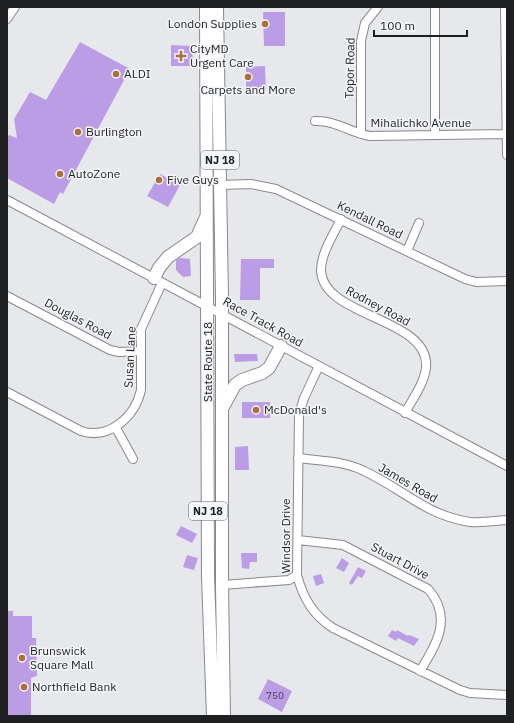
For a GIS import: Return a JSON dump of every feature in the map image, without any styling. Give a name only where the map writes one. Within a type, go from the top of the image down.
[{"type":"highway","name":"State Route 18","points":[[206,7],[208,576],[213,716]]},
{"type":"highway","name":"State Route 18","points":[[217,7],[220,185],[224,716]]},
{"type":"highway","points":[[158,280],[159,268],[168,257],[197,237],[207,214]]},
{"type":"highway","points":[[222,408],[235,385],[242,380],[262,373],[269,368],[280,346]]},
{"type":"street","points":[[7,19],[15,7]]},
{"type":"street","name":"Topor Road","points":[[360,134],[361,41],[365,23],[378,7]]},
{"type":"street","points":[[434,7],[435,135]]},
{"type":"street","points":[[505,7],[507,155]]},
{"type":"street","name":"Mihalichko Avenue","points":[[315,121],[330,122],[360,134],[370,136],[506,134]]},
{"type":"street","name":"Kendall Road","points":[[220,185],[251,184],[276,189],[476,282],[507,281]]},
{"type":"street","name":"Race Track Road","points":[[7,200],[507,466]]},
{"type":"street","name":"Rodney Road","points":[[341,219],[322,263],[322,278],[325,285],[334,296],[406,334],[421,348],[426,362],[424,376],[405,413]]},
{"type":"street","points":[[407,251],[419,223]]},
{"type":"street","name":"Susan Lane","points":[[116,428],[131,411],[139,398],[141,390],[141,329],[158,280]]},
{"type":"street","name":"Douglas Road","points":[[7,296],[110,350],[119,352],[141,351]]},
{"type":"street","name":"Windsor Drive","points":[[319,366],[304,398],[299,414],[298,575],[305,598],[312,610],[333,628],[420,671],[460,690],[470,693],[507,695]]},
{"type":"street","points":[[7,392],[89,433],[103,433],[116,428],[133,459]]},
{"type":"street","name":"James Road","points":[[298,458],[339,463],[363,470],[430,511],[453,518],[472,522],[507,520]]},
{"type":"street","name":"Stuart Drive","points":[[298,540],[343,545],[428,589],[434,596],[441,623],[434,648],[420,671]]},
{"type":"street","points":[[222,585],[289,580],[298,575]]},
{"type":"building","points":[[263,12],[285,12],[285,46],[264,46]]},
{"type":"building","points":[[80,42],[130,69],[63,194],[60,192],[54,204],[7,178],[7,138],[9,135],[17,138],[14,119],[30,92],[46,100]]},
{"type":"building","name":"CityMD Urgent Care","points":[[171,45],[192,46],[193,66],[171,66]]},
{"type":"building","points":[[265,66],[266,91],[246,91],[246,67]]},
{"type":"building","points":[[160,174],[180,185],[168,207],[147,196]]},
{"type":"building","points":[[180,258],[190,259],[191,276],[183,277],[176,270],[176,260]]},
{"type":"building","points":[[241,259],[274,259],[274,268],[260,268],[260,300],[240,300]]},
{"type":"building","points":[[234,354],[257,354],[258,361],[235,362]]},
{"type":"building","name":"McDonald's","points":[[242,402],[270,402],[270,418],[242,418]]},
{"type":"building","points":[[248,446],[249,470],[235,470],[235,447]]},
{"type":"building","points":[[181,526],[197,534],[192,543],[176,535]]},
{"type":"building","points":[[241,553],[257,553],[257,562],[250,562],[249,569],[242,568]]},
{"type":"building","points":[[187,555],[198,558],[194,570],[183,567]]},
{"type":"building","points":[[342,558],[349,563],[344,572],[336,568]]},
{"type":"building","points":[[358,567],[366,571],[362,578],[358,576],[352,585],[349,583]]},
{"type":"building","points":[[321,574],[324,583],[316,586],[313,576]]},
{"type":"building","name":"Brunswick Square Mall","points":[[8,611],[13,611],[13,616],[32,616],[32,638],[36,638],[37,676],[31,678],[31,716],[7,716]]},
{"type":"building","points":[[392,630],[396,632],[397,630],[408,636],[409,635],[419,639],[414,646],[398,638],[396,641],[388,636]]},
{"type":"building","points":[[268,679],[292,691],[282,712],[258,699]]},
{"type":"place","name":"London Supplies","points":[[265,24]]},
{"type":"place","name":"CityMD Urgent Care","points":[[181,56]]},
{"type":"place","name":"ALDI","points":[[116,74]]},
{"type":"place","name":"Carpets and More","points":[[248,77]]},
{"type":"place","name":"Burlington","points":[[78,132]]},
{"type":"place","name":"AutoZone","points":[[60,174]]},
{"type":"place","name":"Five Guys","points":[[159,180]]},
{"type":"place","name":"McDonald's","points":[[256,410]]},
{"type":"place","name":"Brunswick Square Mall","points":[[22,658]]},
{"type":"place","name":"Northfield Bank","points":[[24,687]]}]
